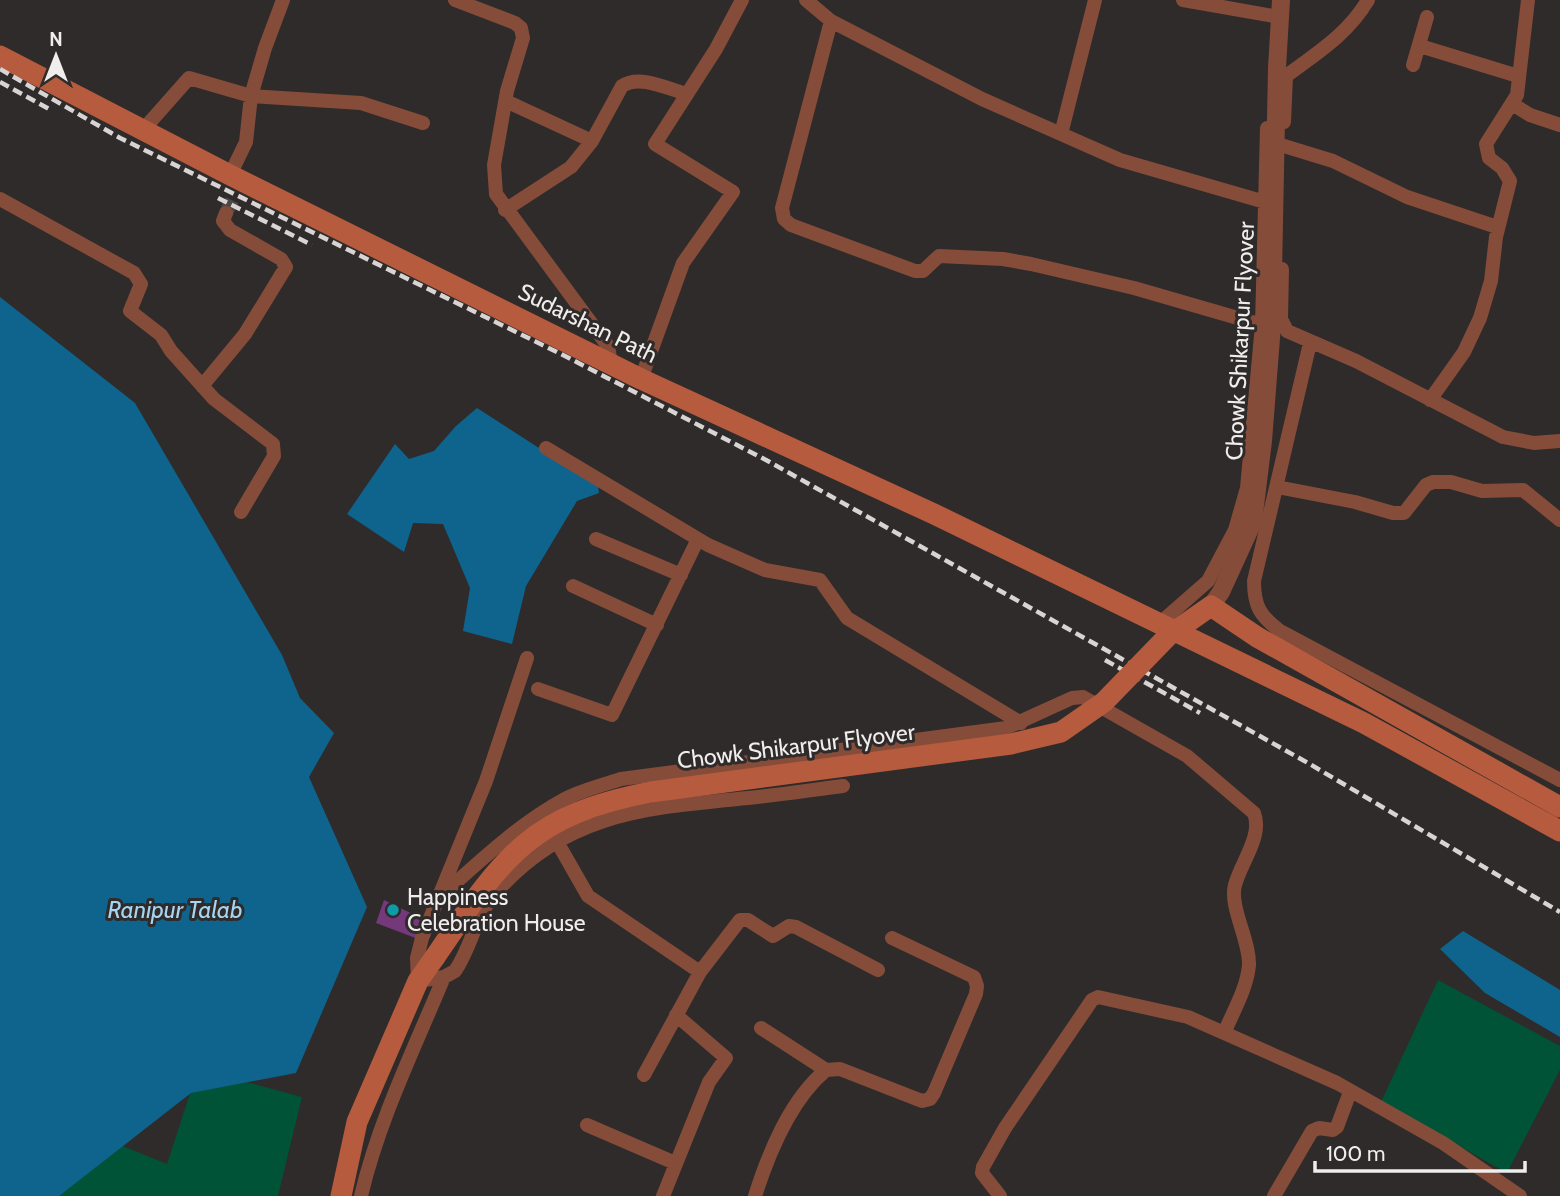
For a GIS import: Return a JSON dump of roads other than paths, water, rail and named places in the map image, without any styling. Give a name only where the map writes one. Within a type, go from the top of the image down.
[{"type":"main road","name":"Sudarshan Path","points":[[0,56],[143,130],[236,183],[641,379],[1160,622],[1364,723],[1560,831]]},
{"type":"main road","points":[[1211,606],[1257,637],[1560,807]]},
{"type":"main road","name":"Chowk Shikarpur Flyover","points":[[341,1196],[357,1122],[418,981],[489,876],[507,857],[539,832],[576,811],[609,800],[651,792],[1011,744],[1061,732],[1104,702],[1168,636],[1211,606]]},
{"type":"street","points":[[236,183],[246,142],[251,96],[283,0]]},
{"type":"street","points":[[455,0],[515,23],[521,28],[523,38],[506,101],[492,179],[496,194],[505,210],[550,264],[608,346],[611,364]]},
{"type":"street","points":[[641,379],[683,263],[733,192],[655,144],[742,0]]},
{"type":"street","points":[[807,0],[831,21],[982,99],[1061,134],[1120,160],[1265,202]]},
{"type":"street","points":[[1061,134],[1095,0]]},
{"type":"street","points":[[1183,0],[1280,9]]},
{"type":"street","points":[[1160,622],[1208,581],[1235,530],[1247,488],[1262,325],[1269,75],[1281,72],[1338,39],[1368,0]]},
{"type":"street","points":[[1430,400],[1464,352],[1480,318],[1491,281],[1497,228],[1510,181],[1502,168],[1489,158],[1486,144],[1514,105],[1528,0]]},
{"type":"street","name":"Chowk Shikarpur Flyover","points":[[1211,606],[1221,592],[1253,523],[1258,490],[1272,325],[1277,102],[1281,72],[1280,9]]},
{"type":"street","points":[[1413,65],[1427,17]]},
{"type":"street","points":[[831,21],[782,208],[784,219],[791,225],[915,271],[923,271],[935,258],[946,255],[1003,259],[1134,288],[1262,325]]},
{"type":"street","points":[[1420,46],[1518,76]]},
{"type":"street","points":[[1281,72],[1284,146],[1281,319],[1287,331],[1356,361],[1503,437],[1534,443],[1560,442]]},
{"type":"street","points":[[143,130],[189,78],[251,96],[361,103],[423,123]]},
{"type":"street","points":[[505,210],[570,167],[592,141],[622,86],[639,80],[687,94]]},
{"type":"street","points":[[506,101],[592,141]]},
{"type":"street","points":[[1514,105],[1530,115],[1560,125]]},
{"type":"street","points":[[1284,146],[1333,161],[1406,197],[1497,228]]},
{"type":"street","points":[[0,199],[134,273],[141,285],[130,311],[162,335],[171,351],[202,386],[276,449],[241,512]]},
{"type":"street","points":[[202,386],[245,334],[286,267],[281,259],[230,230],[223,221],[226,213]]},
{"type":"street","points":[[1310,343],[1254,581],[1254,603],[1262,618],[1280,631],[1560,780]]},
{"type":"street","points":[[546,448],[698,539],[765,570],[821,580],[848,618],[1021,723]]},
{"type":"street","points":[[1277,487],[1355,502],[1393,513],[1404,513],[1426,485],[1433,482],[1451,482],[1482,491],[1523,490],[1560,520]]},
{"type":"street","points":[[596,539],[681,575]]},
{"type":"street","points":[[538,689],[612,715],[698,539]]},
{"type":"street","points":[[573,586],[657,625]]},
{"type":"street","points":[[527,658],[486,781],[417,958],[418,981],[444,977],[455,971],[463,961],[483,910],[492,897],[534,856],[556,840],[588,824],[664,805],[843,786]]},
{"type":"street","points":[[442,895],[507,837],[539,814],[568,797],[621,779],[1006,728],[1072,698],[1083,697],[1186,757],[1250,806],[1258,822],[1234,888],[1249,963],[1246,982],[1225,1031]]},
{"type":"street","points":[[556,840],[588,896],[700,972]]},
{"type":"street","points":[[644,1074],[700,972],[743,919],[773,936],[789,926],[796,927],[878,970]]},
{"type":"street","points":[[761,1028],[825,1070],[840,1069],[922,1101],[930,1099],[976,994],[976,981],[974,977],[892,938]]},
{"type":"street","points":[[361,1196],[369,1163],[390,1105],[444,977]]},
{"type":"street","points":[[1000,1196],[982,1173],[982,1167],[1005,1128],[1092,1000],[1104,997],[1164,1011],[1225,1031],[1350,1092],[1443,1143],[1520,1196]]},
{"type":"street","points":[[663,1196],[709,1082],[726,1058],[676,1015]]},
{"type":"street","points":[[755,1196],[763,1171],[800,1098],[825,1070]]},
{"type":"street","points":[[1274,1196],[1312,1132],[1319,1128],[1333,1130],[1336,1127],[1350,1092]]},
{"type":"street","points":[[587,1125],[675,1163]]},
{"type":"water","name":"Ranipur Talab","points":[[0,297],[135,403],[282,655],[300,698],[334,733],[309,777],[367,907],[296,1073],[191,1093],[59,1196],[0,1196]]},
{"type":"water","points":[[477,408],[598,486],[599,493],[577,501],[526,586],[512,644],[463,631],[470,588],[443,524],[413,523],[404,552],[347,514],[395,444],[409,459],[434,451],[456,426]]},
{"type":"water","points":[[1463,931],[1560,990],[1560,1037],[1485,993],[1440,949]]},
{"type":"tunnel","points":[[226,213],[235,194]]},
{"type":"railway","points":[[0,69],[120,138],[563,355],[766,460],[1308,763],[1560,912]]},
{"type":"railway","points":[[0,82],[51,110]]},
{"type":"railway","points":[[218,198],[312,245]]},
{"type":"railway","points":[[1105,660],[1200,713]]},
{"type":"place","name":"Happiness Celebration House","points":[[393,910]]}]
